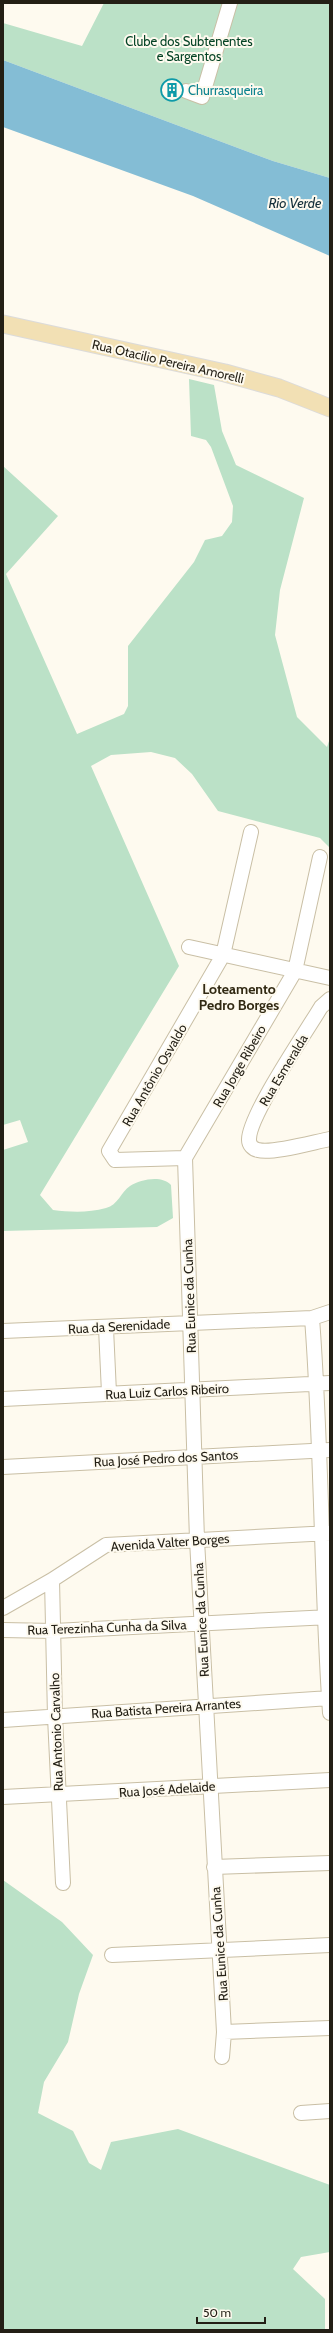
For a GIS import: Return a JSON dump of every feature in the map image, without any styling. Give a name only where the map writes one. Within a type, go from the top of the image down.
[{"type":"main road","name":"Rua Otacilio Pereira Amorelli","points":[[3,324],[225,373],[280,388],[330,408]]},
{"type":"street","points":[[186,91],[202,97],[230,3]]},
{"type":"street","name":"Rua Antônio Osvaldo","points":[[185,1158],[115,1160],[109,1151],[223,955],[251,832]]},
{"type":"street","name":"Rua Jorge Ribeiro","points":[[185,1158],[295,971],[320,857]]},
{"type":"street","points":[[189,947],[330,978]]},
{"type":"street","name":"Rua Esmeralda","points":[[330,999],[321,1007],[260,1107],[249,1135],[251,1146],[258,1150],[269,1151],[330,1139]]},
{"type":"street","name":"Rua Eunice da Cunha","points":[[185,1158],[197,1540],[209,1786],[224,2032],[222,2057]]},
{"type":"street","name":"Rua da Serenidade","points":[[3,1331],[106,1328],[189,1322],[312,1318],[330,1312]]},
{"type":"street","points":[[312,1318],[324,1383],[325,1534],[330,1713]]},
{"type":"street","points":[[106,1328],[110,1394]]},
{"type":"street","name":"Rua Luiz Carlos Ribeiro","points":[[3,1399],[324,1383]]},
{"type":"street","name":"Rua José Pedro dos Santos","points":[[3,1466],[324,1450]]},
{"type":"street","name":"Avenida Valter Borges","points":[[3,1608],[52,1580],[106,1545],[325,1534]]},
{"type":"street","name":"Rua Antonio Carvalho","points":[[52,1580],[55,1717],[63,1883]]},
{"type":"street","name":"Rua Terezinha Cunha da Silva","points":[[3,1630],[54,1631],[328,1617]]},
{"type":"street","name":"Rua Batista Pereira Arrantes","points":[[3,1720],[205,1705],[329,1698]]},
{"type":"street","name":"Rua José Adelaide","points":[[3,1798],[330,1780]]},
{"type":"street","points":[[214,1867],[330,1863]]},
{"type":"street","points":[[112,1955],[330,1945]]},
{"type":"street","points":[[224,2032],[330,2028]]},
{"type":"street","points":[[301,2114],[330,2111]]},
{"type":"green space","name":"Clube dos Subtenentes e Sargentos","points":[[104,3],[330,3],[330,178],[273,161],[3,60],[3,23],[82,46]]},
{"type":"green space","points":[[189,379],[214,385],[222,431],[236,465],[304,498],[280,590],[275,635],[297,717],[327,747],[330,738],[330,848],[320,838],[218,811],[192,774],[175,758],[151,752],[111,755],[91,766],[179,966],[40,1195],[53,1210],[72,1212],[93,1211],[106,1208],[114,1204],[130,1186],[140,1181],[157,1179],[171,1185],[173,1218],[157,1227],[3,1231],[3,1150],[28,1142],[20,1120],[3,1125],[3,466],[58,516],[6,574],[77,734],[124,714],[128,706],[128,646],[194,562],[205,540],[222,536],[232,522],[233,506],[211,447],[206,440],[191,436]]},
{"type":"green space","points":[[3,1880],[62,1922],[93,1955],[79,1994],[68,2042],[44,2082],[38,2113],[73,2131],[89,2163],[101,2170],[111,2142],[178,2129],[330,2185],[330,2252],[301,2257],[293,2269],[325,2299],[325,2330],[3,2330]]},
{"type":"water","name":"Rio Verde","points":[[3,60],[273,161],[330,178],[330,256],[193,196],[3,127]]},
{"type":"place","name":"Churrasqueira","points":[[172,90]]},
{"type":"district","name":"Loteamento Pedro Borges","points":[[239,998]]}]
